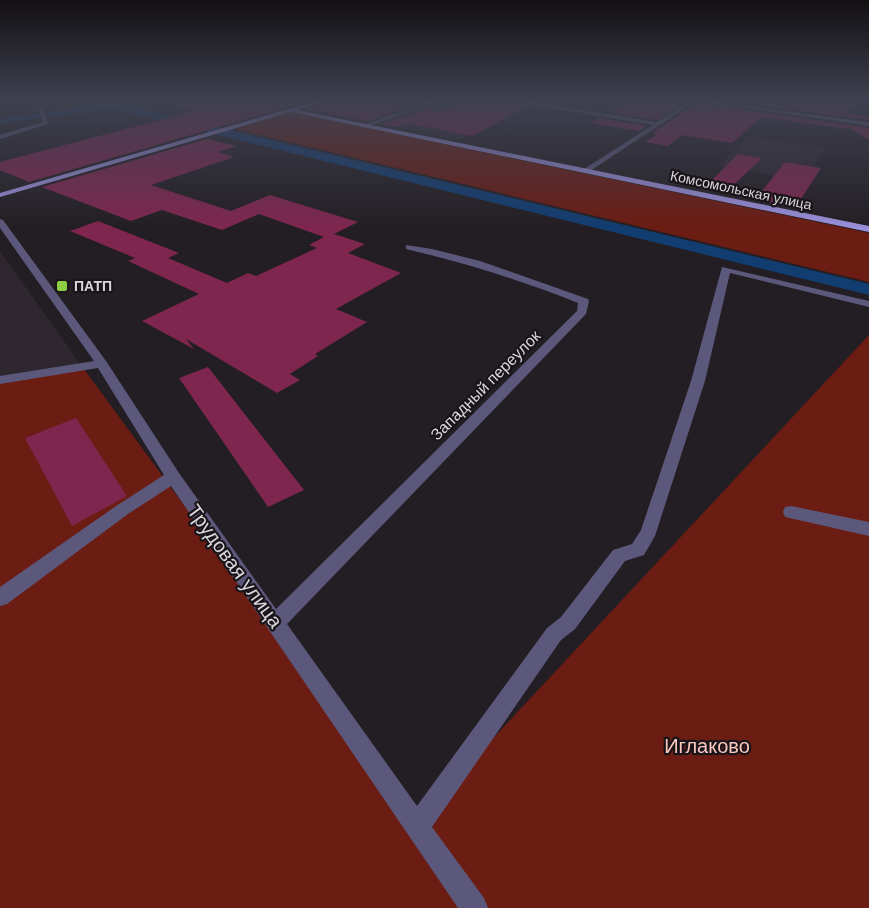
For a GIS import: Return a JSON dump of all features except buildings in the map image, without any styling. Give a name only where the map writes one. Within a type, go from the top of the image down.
[{"type":"main road","points":[[0,195],[179,143]]},
{"type":"main road","name":"Комсомольская улица","points":[[455,143],[869,229]]},
{"type":"street","points":[[587,171],[629,143]]},
{"type":"street","name":"Трудовая улица","points":[[0,222],[102,364],[173,477],[474,908]]},
{"type":"street","name":"Западный переулок","points":[[276,622],[582,312],[584,301],[531,280],[458,256],[409,247]]},
{"type":"street","points":[[417,826],[554,634],[568,623],[619,555],[638,550],[649,531],[698,381],[726,269],[869,304]]},
{"type":"street","points":[[0,380],[102,364]]},
{"type":"street","points":[[0,598],[122,510],[173,477]]},
{"type":"street","points":[[791,512],[869,529]]},
{"type":"shaded area","points":[[741,143],[795,143],[825,148],[804,181],[720,166]]},
{"type":"shaded area","points":[[0,251],[81,365],[0,378]]},
{"type":"green space","points":[[295,143],[441,143],[869,233],[869,282]]},
{"type":"green space","name":"Иглаково","points":[[869,335],[869,908],[0,908],[0,378],[81,365],[416,821]]},
{"type":"water","points":[[253,143],[286,143],[869,284],[869,295]]},
{"type":"place","name":"ПАТП","points":[[62,286]]}]
